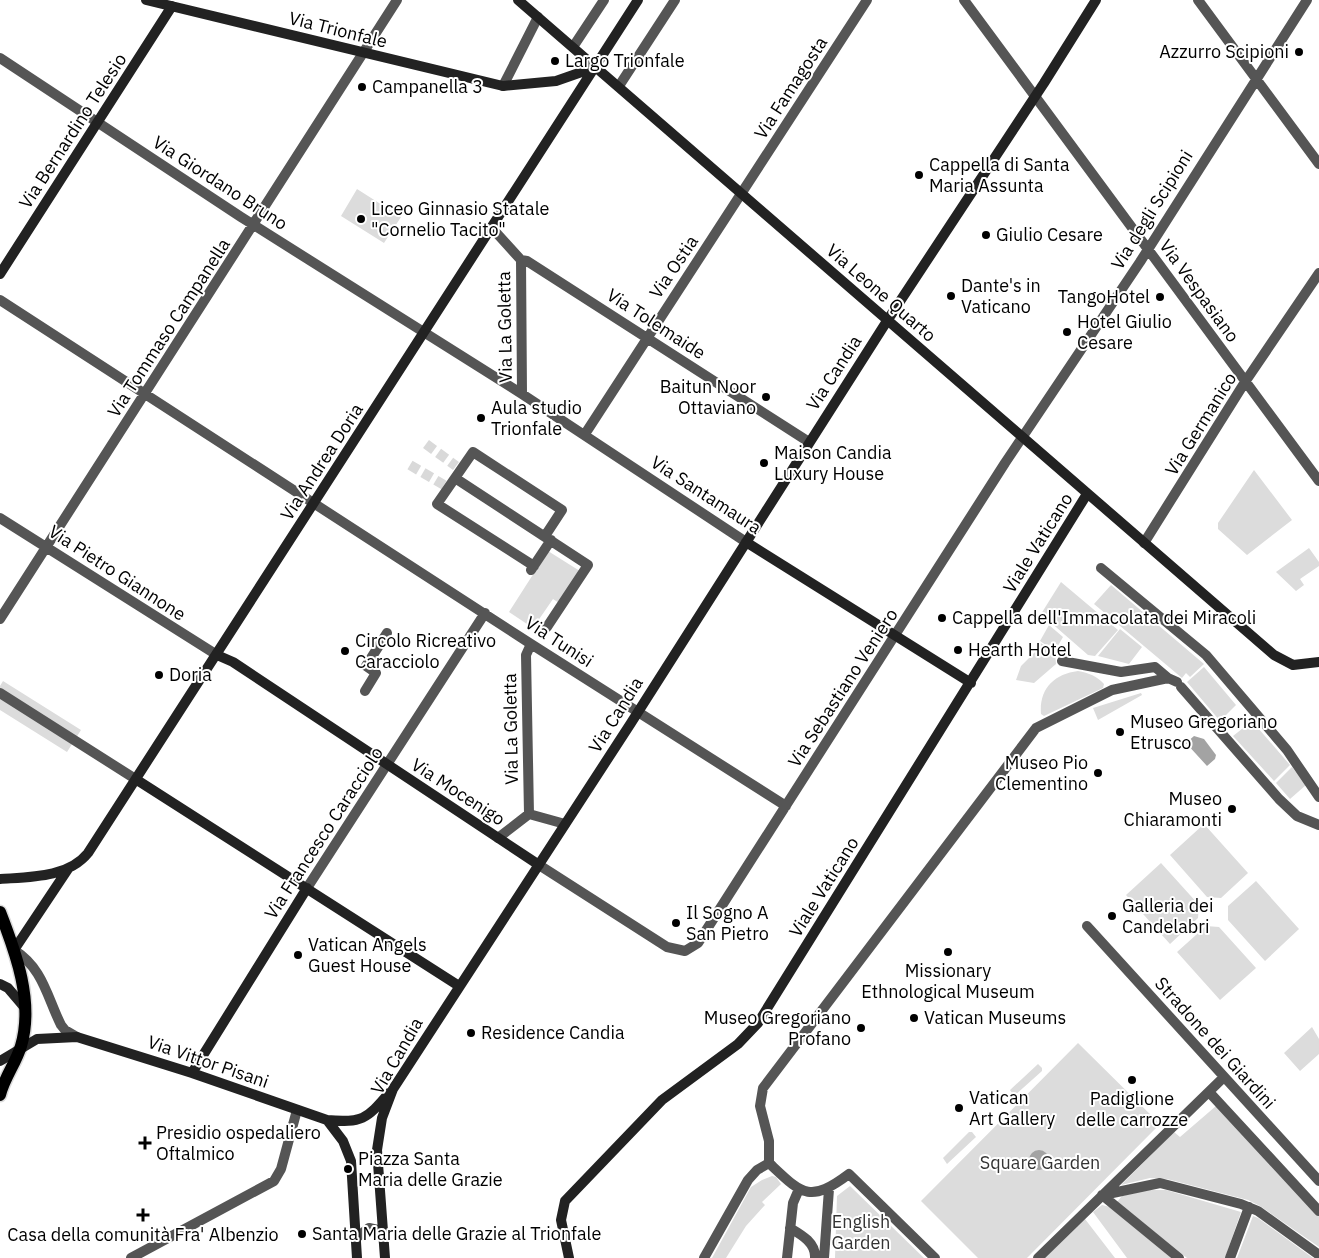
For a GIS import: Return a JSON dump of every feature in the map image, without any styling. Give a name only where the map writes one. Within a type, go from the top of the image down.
[{"type":"main road","name":"Via Trionfale","points":[[146,0],[174,3],[364,53],[498,85]]},
{"type":"main road","points":[[498,85],[556,81],[596,67],[518,0]]},
{"type":"main road","name":"Via Andrea Doria","points":[[68,869],[88,853],[136,780],[638,0]]},
{"type":"main road","name":"Via Candia","points":[[385,1258],[377,1160],[380,1130],[393,1089],[1096,0]]},
{"type":"main road","name":"Via Bernardino Telesio","points":[[0,274],[174,3]]},
{"type":"main road","name":"Via Leone Quarto","points":[[596,67],[1280,660],[1297,666],[1319,662]]},
{"type":"main road","name":"Viale Vaticano","points":[[569,1258],[561,1220],[562,1209],[568,1197],[662,1100],[741,1042],[758,1023],[1087,494]]},
{"type":"main road","name":"Via Santamaura","points":[[746,542],[971,683]]},
{"type":"main road","name":"Via Mocenigo","points":[[217,655],[233,662],[539,865]]},
{"type":"main road","points":[[136,780],[459,986]]},
{"type":"main road","points":[[0,879],[68,869]]},
{"type":"main road","points":[[14,950],[68,869]]},
{"type":"main road","name":"Via Francesco Caracciolo","points":[[192,1073],[308,888]]},
{"type":"main road","points":[[0,912],[14,950],[25,1008],[25,1024],[20,1048],[0,1095]]},
{"type":"main road","points":[[0,984],[8,988],[25,1008]]},
{"type":"main road","name":"Via Vittor Pisani","points":[[0,1061],[20,1048],[42,1038],[78,1037],[192,1073],[326,1120]]},
{"type":"main road","points":[[326,1120],[360,1120],[373,1110],[393,1089]]},
{"type":"main road","points":[[326,1120],[343,1141],[351,1161],[357,1258]]},
{"type":"street","name":"Via Tommaso Campanella","points":[[0,619],[398,0]]},
{"type":"street","points":[[573,47],[604,0]]},
{"type":"street","points":[[619,86],[675,0]]},
{"type":"street","name":"Via Famagosta","points":[[742,194],[867,0]]},
{"type":"street","name":"Via Vespasiano","points":[[964,0],[1319,481]]},
{"type":"street","points":[[1198,0],[1319,164]]},
{"type":"street","name":"Via degli Scipioni","points":[[1023,436],[1147,249],[1307,0]]},
{"type":"street","points":[[498,85],[533,13]]},
{"type":"street","name":"Via Giordano Bruno","points":[[0,58],[97,124],[425,332]]},
{"type":"street","name":"Via Ostia","points":[[584,434],[742,194]]},
{"type":"street","name":"Via Tolemaide","points":[[492,228],[521,260],[527,260],[809,442]]},
{"type":"street","name":"Via La Goletta","points":[[521,260],[522,394]]},
{"type":"street","name":"Via Germanico","points":[[1144,543],[1245,382],[1319,273]]},
{"type":"street","name":"Via Tunisi","points":[[0,300],[531,644],[786,806]]},
{"type":"street","name":"Via Santamaura","points":[[425,332],[584,434],[746,542]]},
{"type":"street","name":"Via Sebastiano Veniero","points":[[684,951],[695,946],[700,940],[1023,436]]},
{"type":"street","points":[[473,452],[562,510],[532,568],[437,504],[446,486],[455,478],[459,467],[473,452]]},
{"type":"street","points":[[455,478],[588,564],[547,628]]},
{"type":"street","name":"Via Pietro Giannone","points":[[0,518],[217,655]]},
{"type":"street","points":[[1101,568],[1206,655],[1287,750],[1319,797]]},
{"type":"street","name":"Via Francesco Caracciolo","points":[[308,888],[485,613]]},
{"type":"street","points":[[365,691],[376,673],[366,666],[387,633]]},
{"type":"street","name":"Via La Goletta","points":[[529,814],[526,655],[531,644]]},
{"type":"street","points":[[1062,661],[1121,672],[1155,667],[1175,683],[1279,799],[1297,816],[1319,825]]},
{"type":"street","points":[[934,1258],[849,1174],[822,1192],[806,1192],[799,1189],[769,1163],[769,1140],[760,1106],[763,1088],[972,814],[1019,748],[1042,723],[1112,690],[1175,683]]},
{"type":"street","points":[[0,693],[136,780]]},
{"type":"street","points":[[498,838],[529,814],[565,824]]},
{"type":"street","name":"Via Mocenigo","points":[[539,865],[667,946],[684,951]]},
{"type":"street","name":"Stradone dei Giardini","points":[[1087,926],[1319,1181]]},
{"type":"street","points":[[14,950],[27,958],[35,968],[65,1030],[78,1037]]},
{"type":"street","points":[[1038,1258],[1224,1077]]},
{"type":"street","points":[[1209,1092],[1319,1211]]},
{"type":"street","points":[[131,1258],[274,1180],[281,1169],[297,1110]]},
{"type":"street","points":[[704,1258],[748,1180],[757,1170],[769,1163]]},
{"type":"street","points":[[1102,1195],[1160,1183],[1249,1206],[1319,1255]]},
{"type":"street","points":[[787,1258],[793,1203],[799,1189]]},
{"type":"street","points":[[824,1258],[829,1189]]},
{"type":"street","points":[[1102,1195],[1179,1258]]},
{"type":"street","points":[[1230,1258],[1249,1206]]},
{"type":"street","points":[[356,1238],[369,1228],[383,1233]]},
{"type":"street","points":[[790,1228],[808,1241],[814,1248],[815,1258]]},
{"type":"green space","points":[[357,189],[401,217],[384,243],[341,216]]},
{"type":"green space","points":[[1254,470],[1292,520],[1247,555],[1218,529],[1218,523]]},
{"type":"green space","points":[[1309,548],[1319,562],[1319,566],[1300,579],[1304,585],[1296,591],[1276,572]]},
{"type":"green space","points":[[548,551],[583,573],[562,605],[553,599],[533,628],[509,612]]},
{"type":"green space","points":[[1061,582],[1118,630],[1095,656],[1088,655],[1041,614]]},
{"type":"green space","points":[[1111,585],[1204,664],[1190,677],[1186,673],[1182,678],[1094,604]]},
{"type":"green space","points":[[1049,625],[1063,637],[1055,651],[1040,641]]},
{"type":"green space","points":[[1120,629],[1142,647],[1129,664],[1098,656]]},
{"type":"green space","points":[[1039,642],[1055,652],[1056,664],[1034,683],[1016,680],[1021,666],[1035,652],[1034,650]]},
{"type":"green space","points":[[1204,667],[1236,705],[1220,721],[1187,682]]},
{"type":"green space","points":[[1078,671],[1099,679],[1104,684],[1103,688],[1044,716],[1041,714],[1043,697],[1050,684],[1062,675]]},
{"type":"green space","points":[[3,681],[81,730],[67,752],[0,710],[0,686]]},
{"type":"green space","points":[[1141,693],[1142,695],[1098,720],[1093,708]]},
{"type":"green space","points":[[1252,721],[1290,765],[1274,781],[1233,736]]},
{"type":"green space","points":[[1292,767],[1306,785],[1290,799],[1276,783]]},
{"type":"green space","points":[[1204,824],[1248,873],[1221,898],[1207,897],[1170,855]]},
{"type":"green space","points":[[1161,863],[1199,905],[1198,918],[1170,944],[1126,895]]},
{"type":"green space","points":[[1256,881],[1299,929],[1265,961],[1228,920],[1228,906]]},
{"type":"green space","points":[[1206,926],[1219,927],[1256,968],[1220,1000],[1177,952]]},
{"type":"green space","points":[[1312,1027],[1319,1039],[1319,1054],[1300,1071],[1284,1053]]},
{"type":"green space","name":"Square Garden","points":[[1078,1043],[1160,1124],[1027,1258],[978,1258],[921,1201]]},
{"type":"green space","points":[[1038,1064],[1042,1071],[1014,1096],[1010,1090]]},
{"type":"green space","points":[[1216,1106],[1319,1216],[1319,1247],[1260,1206],[1248,1200],[1167,1179],[1150,1178],[1121,1185],[1174,1132],[1180,1137]]},
{"type":"green space","points":[[969,1132],[972,1132],[976,1137],[947,1164],[943,1158]]},
{"type":"green space","points":[[772,1176],[776,1177],[781,1184],[762,1202],[765,1205],[746,1226],[726,1258],[712,1258],[751,1187]]},
{"type":"green space","name":"English Garden","points":[[850,1186],[924,1258],[835,1258],[837,1196]]},
{"type":"green space","points":[[1147,1190],[1166,1190],[1241,1212],[1225,1258],[1187,1258],[1117,1202],[1122,1196]]},
{"type":"green space","points":[[1102,1205],[1110,1207],[1171,1258],[1127,1258],[1093,1212]]},
{"type":"green space","points":[[1253,1216],[1258,1218],[1313,1258],[1237,1258]]},
{"type":"green space","points":[[1085,1219],[1115,1258],[1045,1258]]},
{"type":"shaded area","points":[[1194,736],[1204,739],[1216,755],[1215,759],[1207,766],[1186,743]]},
{"type":"shaded area","points":[[1039,1150],[1046,1153],[1049,1160],[1046,1167],[1039,1170],[1032,1167],[1029,1160],[1032,1153]]},
{"type":"tunnel","points":[[426,444],[456,466]]},
{"type":"tunnel","points":[[410,465],[444,485]]},
{"type":"place","name":"Azzurro Scipioni","points":[[1299,52]]},
{"type":"place","name":"Largo Trionfale","points":[[555,61]]},
{"type":"place","name":"Campanella 3","points":[[362,87]]},
{"type":"place","name":"Cappella di Santa Maria Assunta","points":[[919,175]]},
{"type":"place","name":"Liceo Ginnasio Statale \"Cornelio Tacito\"","points":[[361,219]]},
{"type":"place","name":"Giulio Cesare","points":[[986,235]]},
{"type":"place","name":"Dante's in Vaticano","points":[[951,296]]},
{"type":"place","name":"TangoHotel","points":[[1160,297]]},
{"type":"place","name":"Hotel Giulio Cesare","points":[[1067,332]]},
{"type":"place","name":"Baitun Noor Ottaviano","points":[[766,397]]},
{"type":"place","name":"Aula studio Trionfale","points":[[481,418]]},
{"type":"place","name":"Maison Candia Luxury House","points":[[764,463]]},
{"type":"place","name":"Cappella dell'Immacolata dei Miracoli","points":[[942,618]]},
{"type":"place","name":"Hearth Hotel","points":[[958,650]]},
{"type":"place","name":"Circolo Ricreativo Caracciolo","points":[[345,651]]},
{"type":"place","name":"Doria","points":[[159,675]]},
{"type":"place","name":"Museo Gregoriano Etrusco","points":[[1120,732]]},
{"type":"place","name":"Museo Pio Clementino","points":[[1098,773]]},
{"type":"place","name":"Museo Chiaramonti","points":[[1232,809]]},
{"type":"place","name":"Galleria dei Candelabri","points":[[1112,916]]},
{"type":"place","name":"Il Sogno A San Pietro","points":[[676,923]]},
{"type":"place","name":"Missionary Ethnological Museum","points":[[948,952]]},
{"type":"place","name":"Vatican Angels Guest House","points":[[298,955]]},
{"type":"place","name":"Vatican Museums","points":[[914,1018]]},
{"type":"place","name":"Museo Gregoriano Profano","points":[[861,1028]]},
{"type":"place","name":"Residence Candia","points":[[471,1033]]},
{"type":"place","name":"Padiglione delle carrozze","points":[[1132,1080]]},
{"type":"place","name":"Vatican Art Gallery","points":[[959,1108]]},
{"type":"place","name":"Presidio ospedaliero Oftalmico","points":[[145,1143]]},
{"type":"place","name":"Piazza Santa Maria delle Grazie","points":[[348,1169]]},
{"type":"place","name":"Casa della comunità Fra' Albenzio","points":[[143,1215]]},
{"type":"place","name":"Santa Maria delle Grazie al Trionfale","points":[[302,1234]]}]
